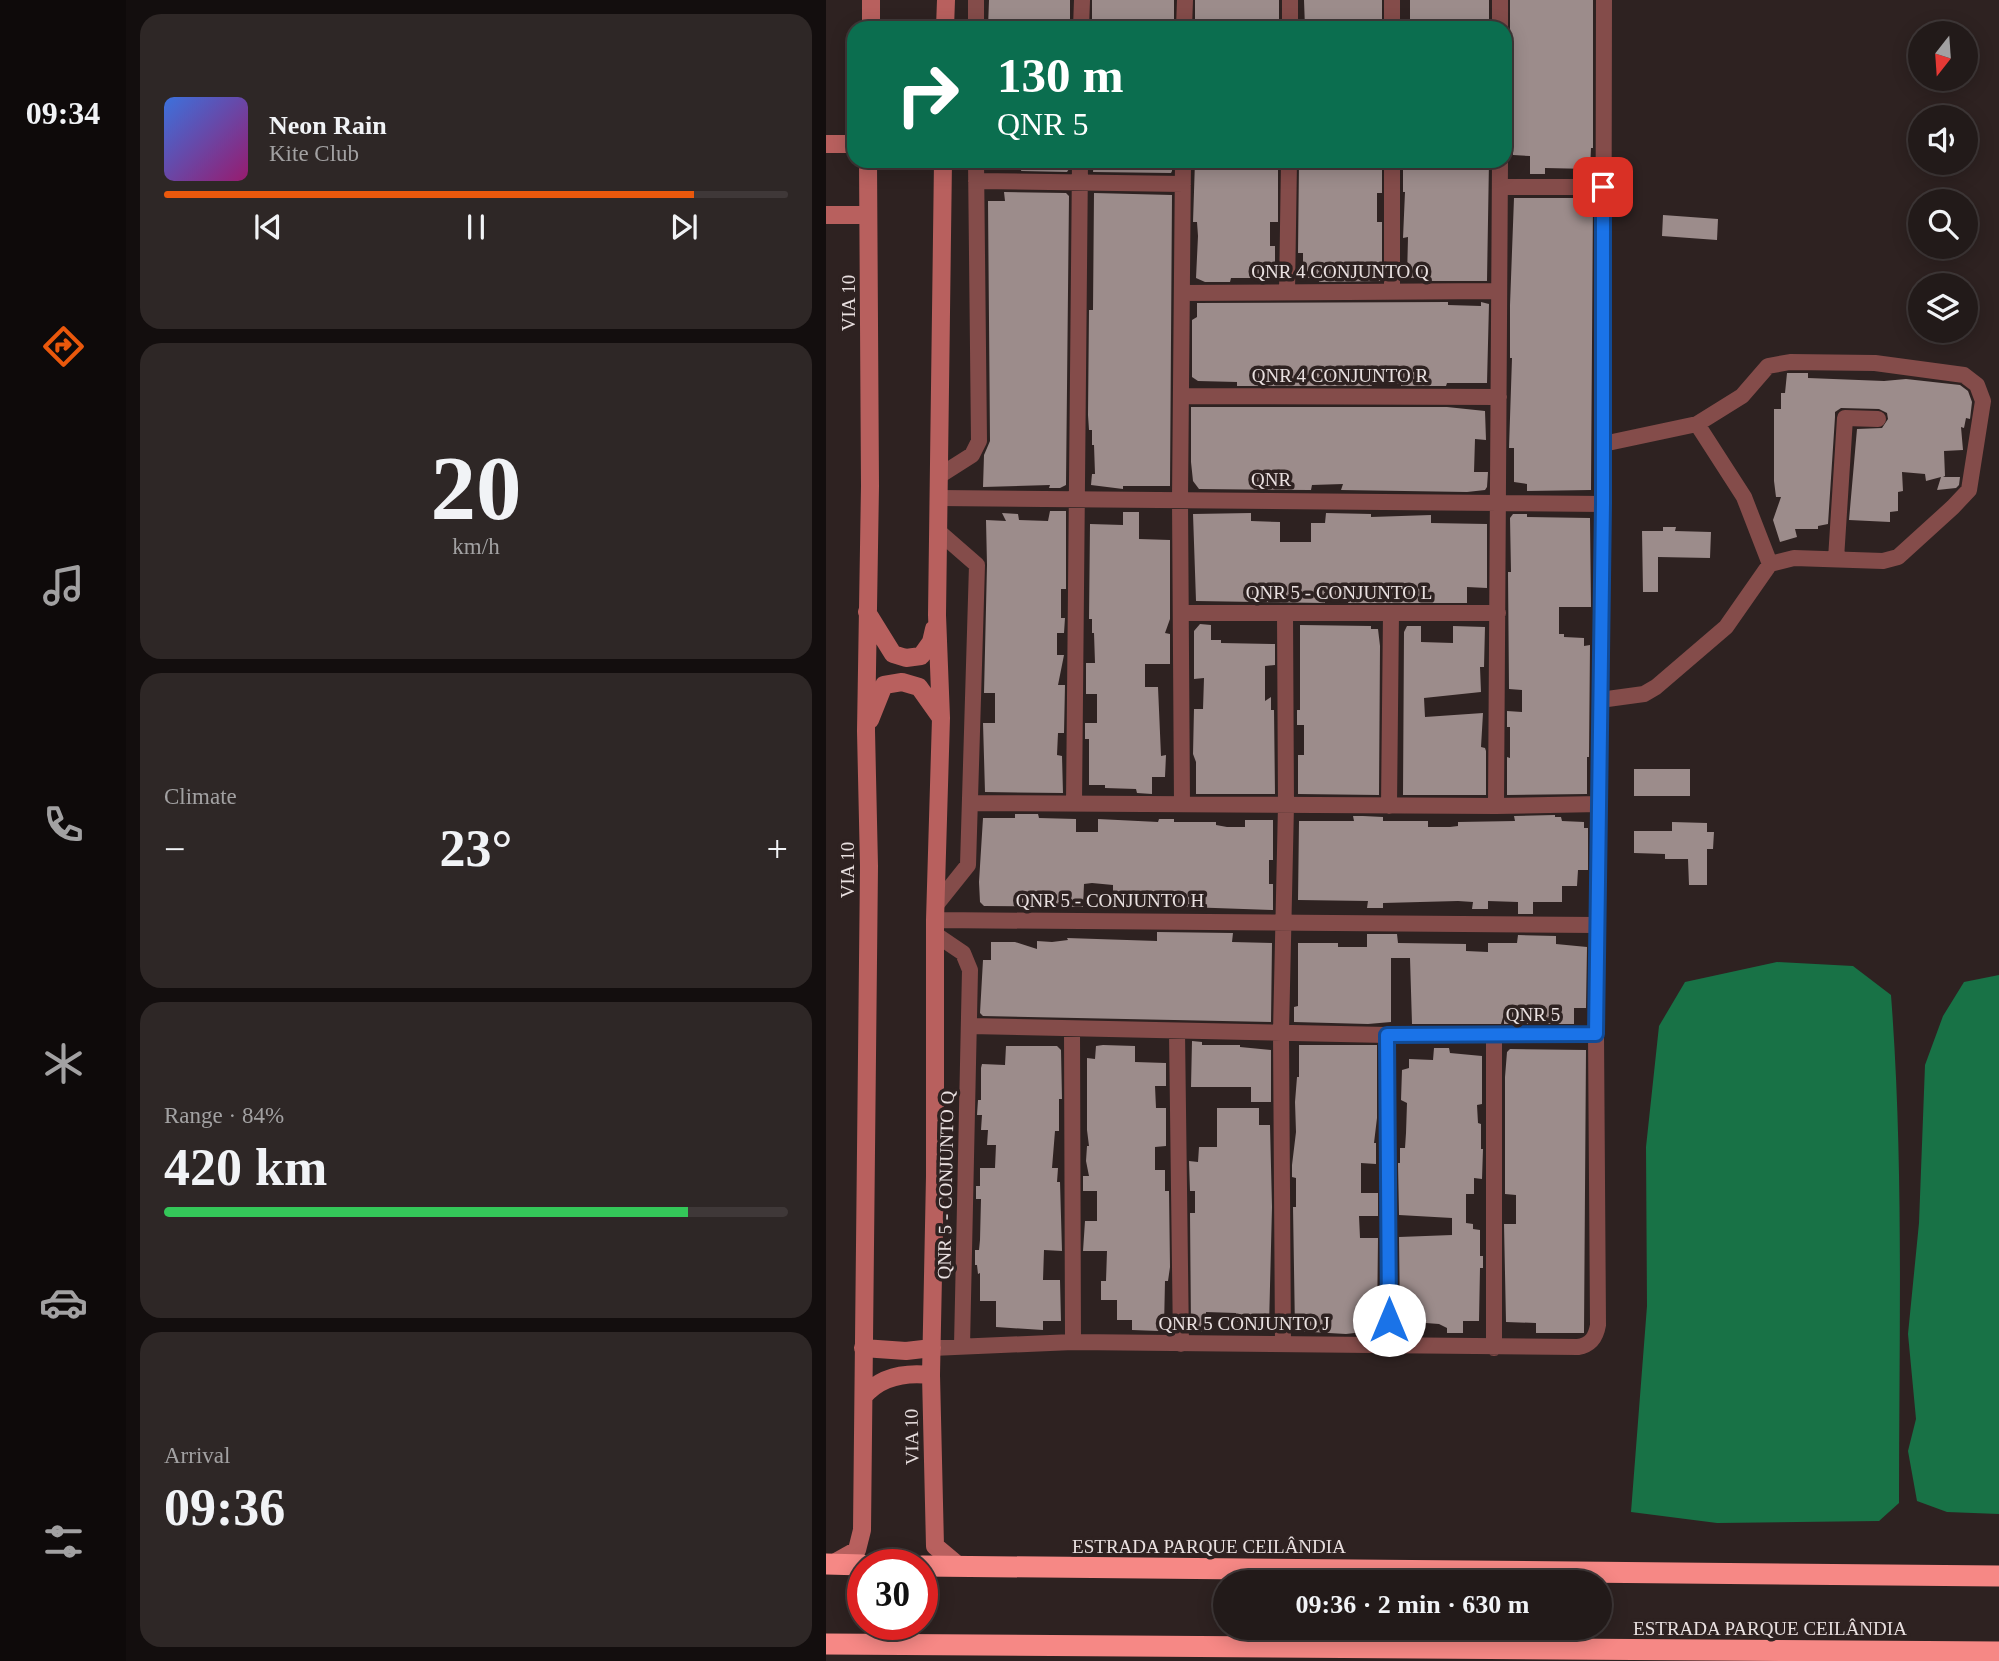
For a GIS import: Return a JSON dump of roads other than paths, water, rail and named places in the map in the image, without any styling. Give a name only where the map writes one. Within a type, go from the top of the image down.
[{"type":"highway","points":[[829,1564],[847,1565]]},
{"type":"highway","name":"ESTRADA PARQUE CEILÂNDIA","points":[[938,1566],[1999,1576]]},
{"type":"highway","name":"ESTRADA PARQUE CEILÂNDIA","points":[[826,1644],[1484,1655],[1583,1649],[1999,1652]]},
{"type":"main road","points":[[871,21],[872,0]]},
{"type":"main road","points":[[945,21],[946,0]]},
{"type":"main road","points":[[826,144],[847,144]]},
{"type":"main road","name":"VIA 10","points":[[829,1564],[857,1550],[862,1530],[869,866],[866,731],[870,486],[868,168]]},
{"type":"main road","name":"VIA 10","points":[[943,168],[937,615],[941,718],[935,920],[931,1375],[935,1546],[960,1567]]},
{"type":"main road","points":[[826,215],[868,215]]},
{"type":"main road","points":[[867,612],[893,654],[906,658],[921,656],[931,642],[937,615]]},
{"type":"main road","points":[[866,731],[884,685],[902,682],[919,687],[941,718]]},
{"type":"main road","points":[[863,1348],[906,1351],[932,1348]]},
{"type":"main road","points":[[863,1396],[873,1385],[885,1378],[931,1375]]},
{"type":"street","points":[[976,0],[976,21]]},
{"type":"street","points":[[1082,0],[1082,21]]},
{"type":"street","points":[[1184,21],[1185,0]]},
{"type":"street","points":[[1290,0],[1290,21]]},
{"type":"street","points":[[1392,0],[1392,21]]},
{"type":"street","points":[[1500,0],[1500,21]]},
{"type":"street","points":[[1596,1034],[1603,504],[1604,0]]},
{"type":"street","points":[[939,477],[972,455],[979,441],[976,168]]},
{"type":"street","points":[[1074,803],[1080,168]]},
{"type":"street","points":[[1182,804],[1180,500],[1183,168]]},
{"type":"street","points":[[1287,292],[1289,168]]},
{"type":"street","points":[[1392,168],[1392,292]]},
{"type":"street","points":[[1496,806],[1500,168]]},
{"type":"street","points":[[976,181],[1183,184]]},
{"type":"street","points":[[1500,187],[1603,187]]},
{"type":"street","name":"QNR 4 CONJUNTO Q","points":[[1182,293],[1499,291]]},
{"type":"street","points":[[1600,700],[1644,694],[1656,687],[1726,627],[1770,564],[1794,558],[1883,561],[1898,557],[1953,508],[1969,490],[1983,401],[1978,385],[1964,375],[1875,363],[1790,362],[1768,366],[1742,396],[1697,424],[1603,444]]},
{"type":"street","name":"QNR 4 CONJUNTO R","points":[[1181,396],[1499,397]]},
{"type":"street","points":[[1836,559],[1845,418],[1878,419]]},
{"type":"street","points":[[1697,424],[1744,497],[1770,564]]},
{"type":"street","name":"QNR","points":[[939,498],[1603,504]]},
{"type":"street","points":[[938,531],[977,565],[968,865],[935,920],[963,953],[970,970],[970,1026]]},
{"type":"street","name":"QNR 5 - CONJUNTO L","points":[[1181,613],[1498,613]]},
{"type":"street","points":[[1283,1344],[1281,1032],[1286,805],[1285,613]]},
{"type":"street","points":[[1389,806],[1391,613]]},
{"type":"street","points":[[971,803],[1389,806],[1599,804]]},
{"type":"street","name":"QNR 5 - CONJUNTO H","points":[[935,920],[1597,925]]},
{"type":"street","name":"QNR 5","points":[[970,1026],[1387,1035],[1596,1034]]},
{"type":"street","name":"QNR 5 - CONJUNTO Q","points":[[962,1346],[970,1026]]},
{"type":"street","points":[[1072,1030],[1073,1342]]},
{"type":"street","points":[[1177,1032],[1181,1344]]},
{"type":"street","name":"QNR 5 CONJUNTO J","points":[[962,1346],[1073,1342],[1494,1348],[1586,1345],[1596,1335],[1598,1325],[1596,1034]]},
{"type":"street","points":[[1387,1035],[1389,1346]]},
{"type":"street","points":[[1494,1035],[1494,1348]]},
{"type":"street","points":[[932,1348],[962,1346]]},
{"type":"street","points":[[1557,1661],[1583,1649]]}]
